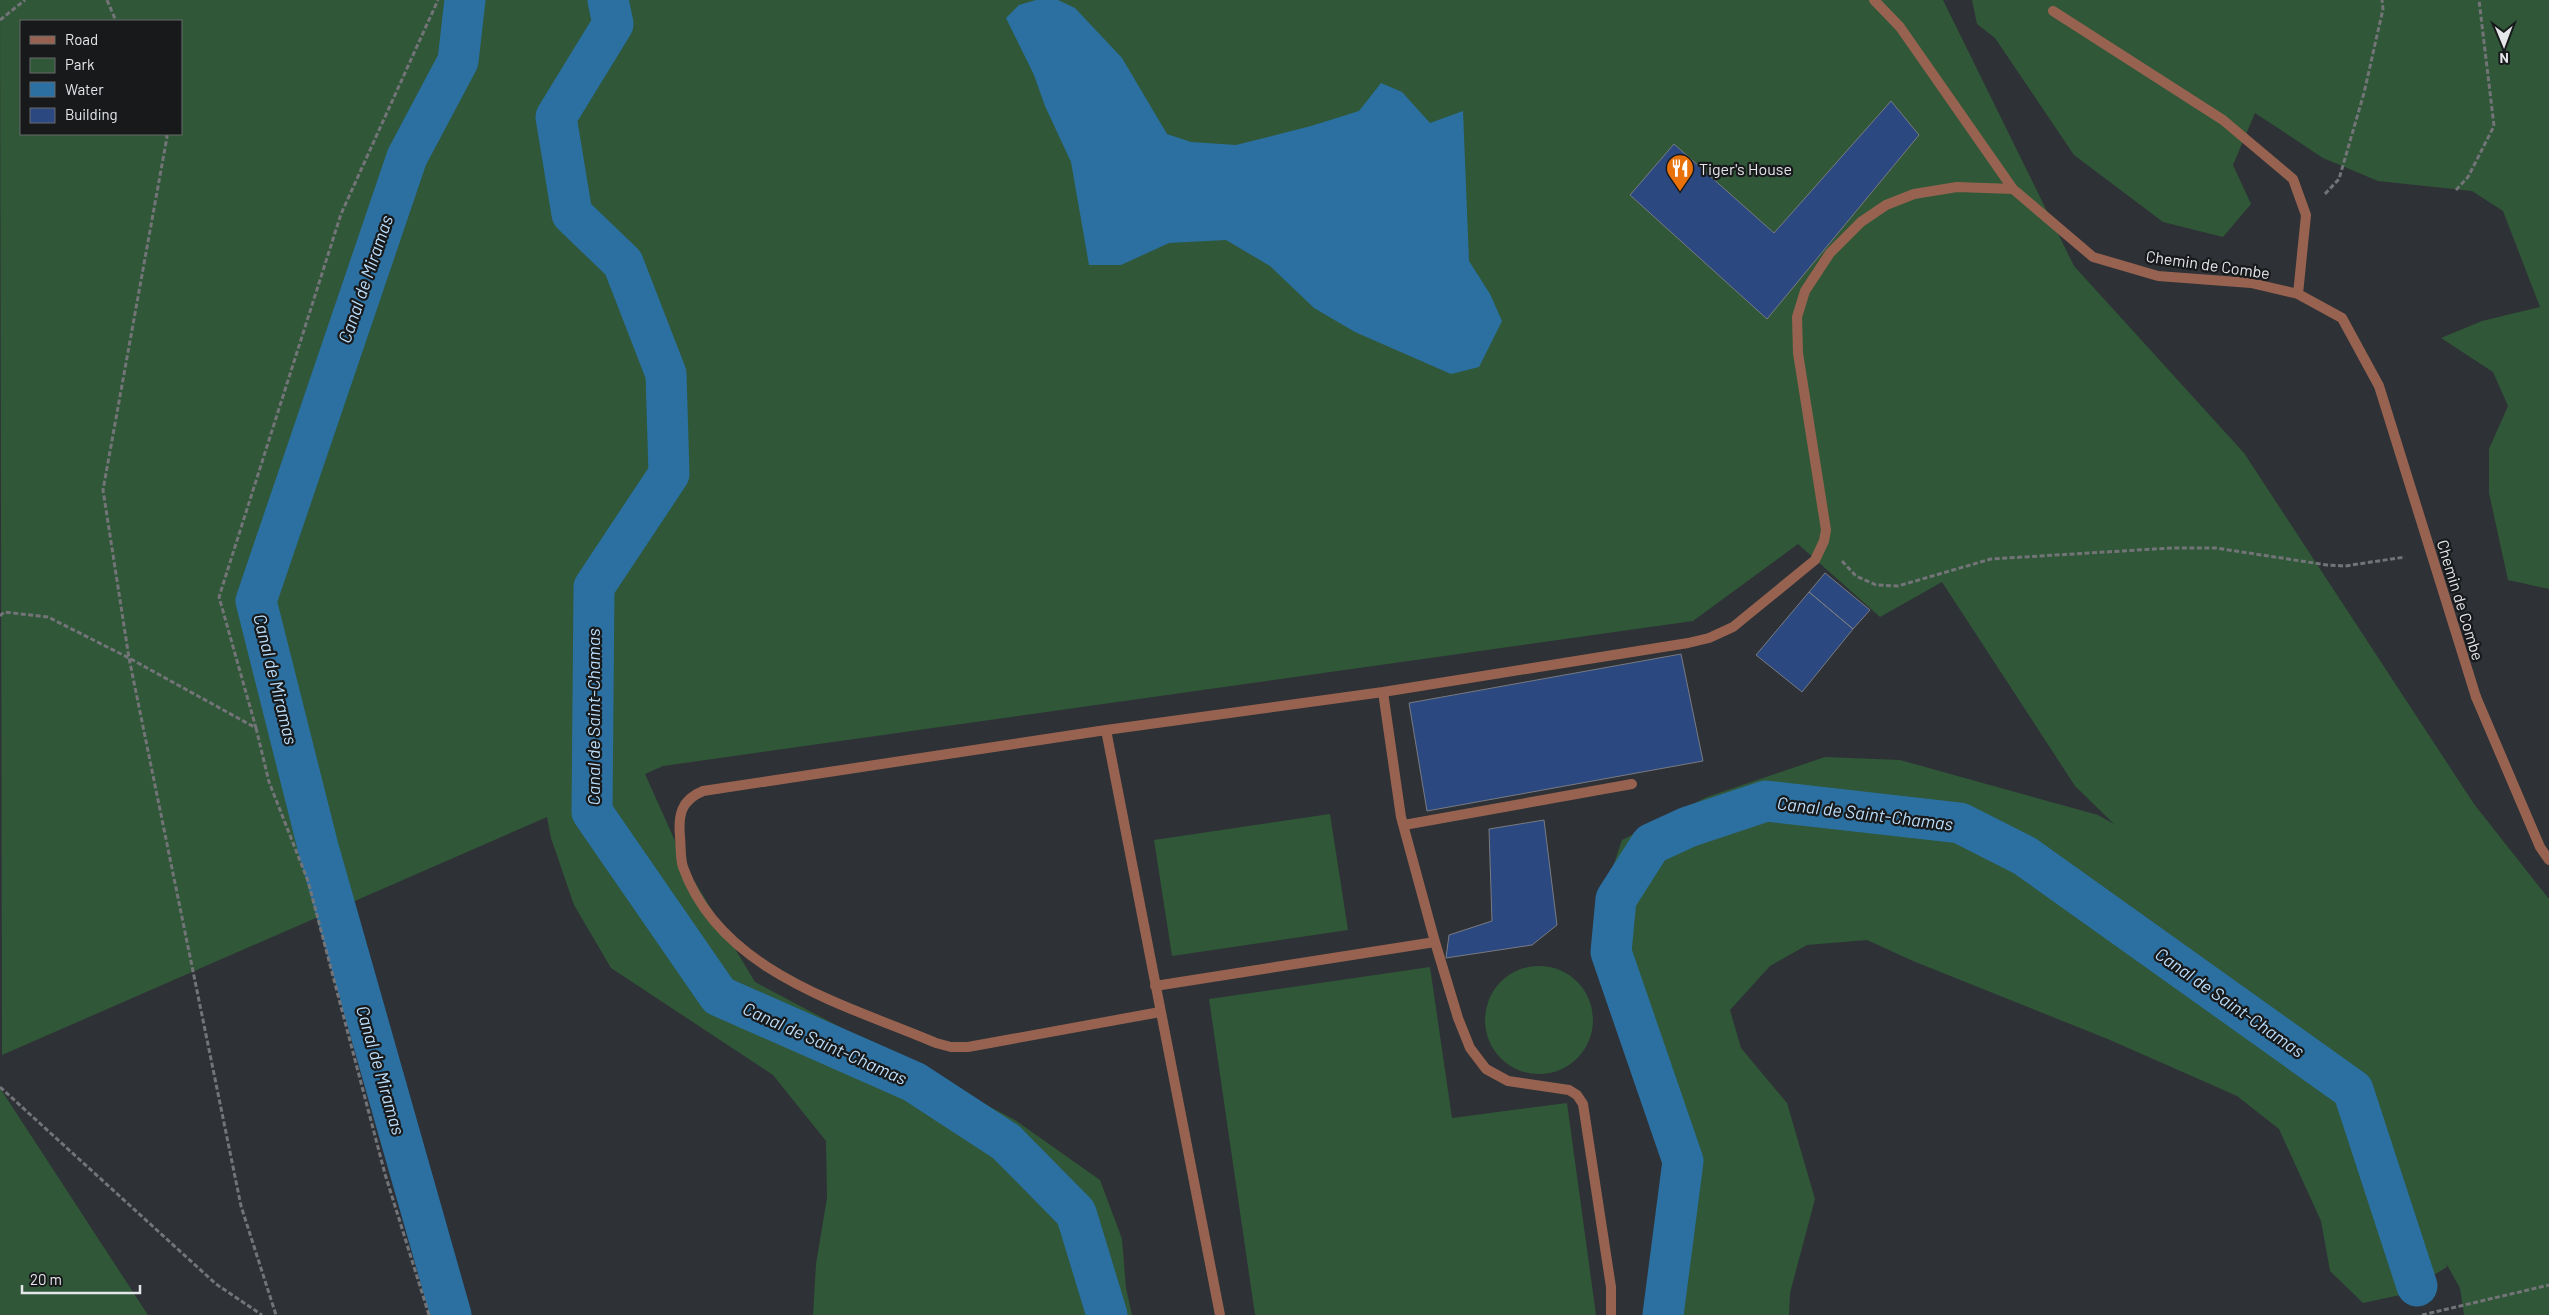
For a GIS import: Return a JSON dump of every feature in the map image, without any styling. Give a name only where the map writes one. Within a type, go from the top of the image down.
[{"type":"street","name":"Chemin de Combe","points":[[1874,0],[1900,27],[2013,189],[2093,257],[2158,276],[2251,283],[2298,294],[2342,318],[2379,386],[2476,697],[2540,847],[2549,860]]},
{"type":"street","points":[[2053,11],[2223,120],[2293,179],[2306,215],[2298,294]]},
{"type":"street","points":[[1160,1012],[968,1047],[951,1047],[936,1043],[798,985],[751,956],[714,923],[696,896],[682,865],[679,829],[682,809],[690,796],[703,791],[1106,730],[1383,692],[1709,638],[1733,627],[1815,560],[1824,542],[1826,530],[1798,353],[1797,317],[1805,291],[1830,252],[1861,222],[1886,205],[1914,194],[1957,187],[2013,189]]},
{"type":"street","points":[[1383,692],[1394,776],[1404,825],[1435,942],[1458,1018],[1470,1048],[1486,1069],[1508,1081],[1569,1090],[1577,1095],[1583,1104],[1611,1287],[1610,1315]]},
{"type":"street","points":[[1106,730],[1220,1315]]},
{"type":"street","points":[[1404,825],[1632,784]]},
{"type":"street","points":[[1155,986],[1435,942]]},
{"type":"path","points":[[0,20],[25,0]]},
{"type":"path","points":[[107,0],[116,20]]},
{"type":"path","points":[[428,1315],[385,1174],[308,882],[269,782],[256,728],[219,598],[340,214],[438,0]]},
{"type":"path","points":[[2306,215],[2339,179],[2364,93],[2383,9],[2382,0]]},
{"type":"path","points":[[2456,190],[2468,177],[2494,126],[2486,69],[2480,0]]},
{"type":"path","points":[[166,135],[103,490],[129,658],[241,1206],[276,1315]]},
{"type":"path","points":[[1824,542],[1856,576],[1876,585],[1898,586],[1992,559],[2171,548],[2216,548],[2345,566],[2430,553]]},
{"type":"path","points":[[0,616],[4,612],[48,617],[129,658],[256,728]]},
{"type":"path","points":[[0,1087],[216,1284],[262,1315]]},
{"type":"path","points":[[2422,1315],[2549,1285]]},
{"type":"green space","points":[[0,0],[1943,0],[2074,266],[2244,453],[2474,804],[2549,899],[2549,1315],[2464,1315],[2460,1288],[2446,1263],[2447,1267],[2400,1295],[2363,1303],[2330,1271],[2321,1221],[2279,1129],[2237,1096],[2110,1040],[1913,961],[1867,940],[1807,945],[1770,966],[1730,1010],[1741,1048],[1787,1103],[1815,1199],[1790,1293],[1789,1315],[1681,1315],[1693,1159],[1596,934],[1602,899],[1622,840],[1707,797],[1825,757],[1900,760],[2098,815],[2114,824],[2075,786],[1942,582],[1880,617],[1798,544],[1693,621],[663,766],[645,774],[689,872],[755,982],[1015,1120],[1100,1180],[1122,1239],[1126,1288],[1132,1315],[813,1315],[816,1264],[827,1198],[826,1141],[773,1075],[611,968],[574,905],[551,838],[547,817],[2,1055]]},
{"type":"green space","points":[[1972,0],[2549,0],[2549,589],[2508,580],[2489,493],[2489,449],[2508,406],[2493,372],[2441,338],[2482,321],[2540,307],[2503,211],[2472,191],[2378,181],[2323,158],[2255,113],[2233,165],[2251,204],[2223,237],[2163,222],[2074,155],[1995,38],[1977,24]]},
{"type":"green space","points":[[1330,814],[1348,930],[1172,956],[1154,840]]},
{"type":"green space","points":[[1539,966],[1560,970],[1577,982],[1589,999],[1593,1020],[1589,1041],[1577,1058],[1560,1070],[1539,1074],[1518,1070],[1501,1058],[1489,1041],[1485,1020],[1489,999],[1501,982],[1518,970]]},
{"type":"green space","points":[[1430,967],[1452,1118],[1567,1103],[1596,1315],[1255,1315],[1209,999]]},
{"type":"green space","points":[[0,1088],[148,1315],[0,1315]]},
{"type":"water","points":[[1036,0],[1058,0],[1075,8],[1122,58],[1167,134],[1191,142],[1236,145],[1311,126],[1359,111],[1381,83],[1402,92],[1430,123],[1463,111],[1469,261],[1490,294],[1502,321],[1479,367],[1451,374],[1355,332],[1314,308],[1270,266],[1226,240],[1169,243],[1121,265],[1089,265],[1071,162],[1045,106],[1034,75],[1006,18],[1019,5]]},
{"type":"building","points":[[1891,101],[1919,135],[1767,319],[1630,195],[1674,144],[1774,233]]},
{"type":"building","points":[[1825,573],[1870,610],[1853,629],[1809,592]]},
{"type":"building","points":[[1809,592],[1853,629],[1802,692],[1756,655]]},
{"type":"building","points":[[1681,654],[1703,761],[1427,811],[1409,703]]},
{"type":"building","points":[[1544,820],[1557,925],[1532,945],[1446,958],[1449,935],[1492,921],[1489,829]]},
{"type":"waterway","name":"Canal de Miramas","points":[[451,1315],[318,847],[256,601],[407,157],[458,61],[465,0]]},
{"type":"waterway","name":"Canal de Saint-Chamas","points":[[608,0],[613,24],[556,117],[572,214],[623,263],[666,374],[669,474],[594,587],[592,812],[719,996],[914,1082],[1006,1142],[1076,1213],[1107,1315]]},
{"type":"waterway","name":"Canal de Saint-Chamas","points":[[1663,1315],[1683,1161],[1611,952],[1616,899],[1651,844],[1688,827],[1766,801],[1960,823],[2025,856],[2353,1090],[2417,1286]]},
{"type":"place","name":"Tiger's House","points":[[1680,192]]}]
